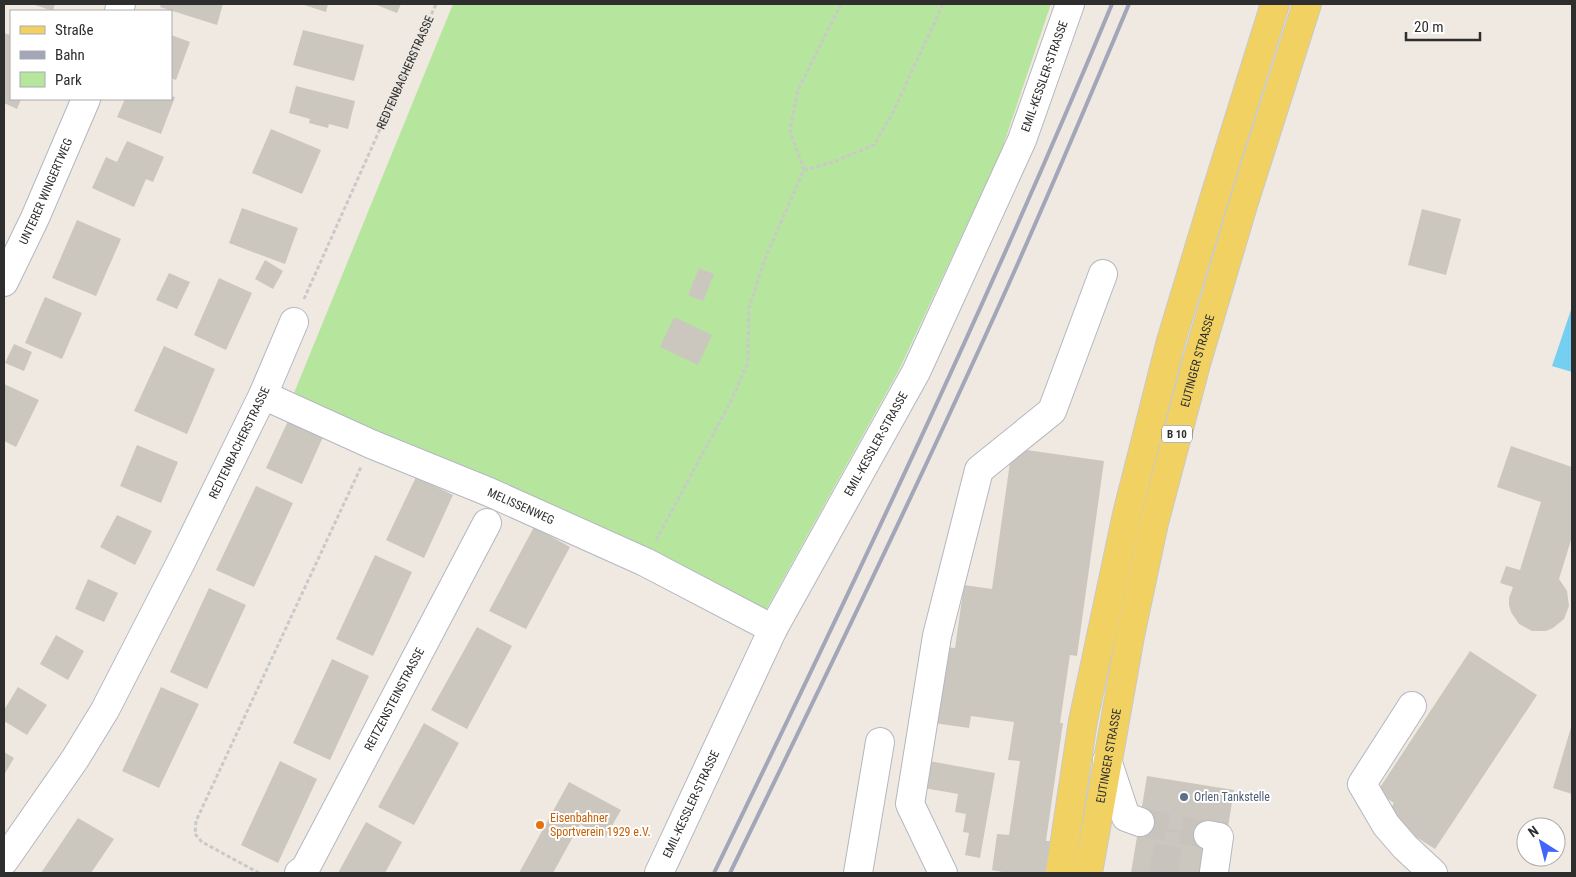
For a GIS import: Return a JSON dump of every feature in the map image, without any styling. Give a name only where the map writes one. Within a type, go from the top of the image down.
[{"type":"main road","name":"B 10","points":[[1060,873],[1083,720],[1135,479],[1174,332],[1275,4]]},
{"type":"main road","name":"EUTINGER STRASSE","points":[[1088,873],[1130,636],[1154,523],[1196,364],[1243,205],[1307,4]]},
{"type":"street","name":"EMIL-KESSLER-STRASSE","points":[[659,873],[712,747],[773,629],[916,372],[1022,140],[1070,4]]},
{"type":"street","name":"UNTERER WINGERTWEG","points":[[4,282],[35,218],[86,100]]},
{"type":"street","points":[[943,873],[910,804],[937,636],[979,470],[1052,411],[1103,274]]},
{"type":"street","name":"REDTENBACHERSTRASSE","points":[[4,861],[75,759],[104,710],[181,562],[263,395],[294,322]]},
{"type":"street","name":"MELISSENWEG","points":[[263,395],[371,444],[489,492],[645,562],[773,629]]},
{"type":"street","name":"REITZENSTEINSTRASSE","points":[[299,873],[305,869],[487,523]]},
{"type":"street","points":[[1412,706],[1362,784],[1386,825],[1405,847],[1433,873]]},
{"type":"street","points":[[858,873],[880,742]]},
{"type":"street","points":[[1107,760],[1126,817],[1140,822]]},
{"type":"street","points":[[1208,835],[1219,837],[1214,872]]},
{"type":"path","name":"REDTENBACHERSTRASSE","points":[[294,322],[436,4]]},
{"type":"path","points":[[645,562],[732,399],[748,362],[749,308],[766,256],[804,170],[790,130],[798,90],[841,4]]},
{"type":"path","points":[[804,170],[833,162],[874,145],[892,114],[943,4]]},
{"type":"path","points":[[259,873],[202,842],[195,834],[196,820],[371,444]]},
{"type":"green space","points":[[453,4],[1051,4],[1001,152],[899,370],[766,610],[645,562],[294,393]]},
{"type":"water","points":[[1572,307],[1572,372],[1552,366]]},
{"type":"building","points":[[32,4],[55,4],[53,10]]},
{"type":"building","points":[[161,4],[223,4],[217,25],[160,7]]},
{"type":"building","points":[[301,4],[328,4],[326,12]]},
{"type":"building","points":[[374,4],[401,4],[397,13]]},
{"type":"building","points":[[303,30],[364,45],[354,81],[293,65]]},
{"type":"building","points":[[4,33],[10,35],[10,100],[21,100],[17,109],[4,103]]},
{"type":"building","points":[[172,35],[190,42],[176,80],[172,78]]},
{"type":"building","points":[[296,86],[355,101],[348,129],[329,124],[328,128],[309,123],[310,119],[289,113]]},
{"type":"building","points":[[172,96],[175,97],[161,134],[117,117],[125,100],[172,100]]},
{"type":"building","points":[[271,129],[321,150],[302,194],[252,173]]},
{"type":"building","points":[[127,141],[164,157],[153,182],[146,179],[134,207],[92,188],[106,157],[117,162]]},
{"type":"building","points":[[242,208],[298,228],[285,264],[229,243]]},
{"type":"building","points":[[1422,209],[1461,219],[1446,275],[1408,265]]},
{"type":"building","points":[[77,220],[121,239],[96,296],[52,278]]},
{"type":"building","points":[[265,260],[283,271],[273,289],[255,279]]},
{"type":"building","points":[[699,268],[714,274],[703,301],[688,295]]},
{"type":"building","points":[[169,273],[190,282],[177,309],[156,300]]},
{"type":"building","points":[[219,278],[252,293],[226,350],[194,335]]},
{"type":"building","points":[[45,297],[82,313],[62,359],[25,343]]},
{"type":"building","points":[[674,317],[712,335],[698,365],[660,347]]},
{"type":"building","points":[[14,344],[32,352],[24,371],[5,363]]},
{"type":"building","points":[[164,346],[215,369],[187,434],[134,411]]},
{"type":"building","points":[[4,384],[39,400],[16,447],[4,441]]},
{"type":"building","points":[[288,421],[323,437],[302,484],[266,468]]},
{"type":"building","points":[[137,445],[178,462],[161,503],[120,486]]},
{"type":"building","points":[[1511,446],[1572,467],[1572,537],[1559,579],[1567,591],[1569,606],[1564,619],[1546,631],[1532,631],[1519,624],[1509,605],[1509,598],[1513,587],[1500,583],[1506,566],[1520,570],[1541,502],[1497,487]]},
{"type":"building","points":[[1012,448],[1104,461],[1077,656],[1070,655],[1060,723],[1063,723],[1046,841],[1051,841],[1046,873],[1002,873],[992,870],[997,834],[1009,835],[1020,761],[1008,760],[1014,722],[971,716],[969,728],[934,723],[945,647],[955,648],[964,585],[992,589]]},
{"type":"building","points":[[416,477],[453,495],[424,558],[386,540]]},
{"type":"building","points":[[256,486],[293,503],[254,587],[216,570]]},
{"type":"building","points":[[117,515],[152,531],[135,565],[100,547]]},
{"type":"building","points":[[534,527],[570,547],[526,629],[489,611]]},
{"type":"building","points":[[375,555],[412,572],[373,656],[336,639]]},
{"type":"building","points":[[88,579],[118,593],[104,622],[75,609]]},
{"type":"building","points":[[209,588],[246,605],[207,689],[170,672]]},
{"type":"building","points":[[477,627],[512,646],[467,729],[431,710]]},
{"type":"building","points":[[56,635],[84,651],[68,680],[40,664]]},
{"type":"building","points":[[1470,651],[1537,695],[1435,849],[1385,817],[1394,803],[1377,792]]},
{"type":"building","points":[[332,659],[369,676],[330,760],[293,743]]},
{"type":"building","points":[[18,687],[47,705],[27,735],[4,721],[4,710]]},
{"type":"building","points":[[161,687],[199,704],[159,788],[122,771]]},
{"type":"building","points":[[424,723],[459,743],[414,825],[378,807]]},
{"type":"building","points":[[1572,724],[1572,794],[1553,788]]},
{"type":"building","points":[[4,752],[14,758],[4,775]]},
{"type":"building","points":[[280,761],[317,779],[278,863],[241,845]]},
{"type":"building","points":[[929,761],[995,773],[980,858],[965,855],[969,833],[963,832],[966,814],[955,812],[958,794],[924,788]]},
{"type":"building","points":[[1147,776],[1234,790],[1228,827],[1213,873],[1131,873]]},
{"type":"building","points":[[569,782],[621,810],[605,838],[580,824],[553,873],[519,873]]},
{"type":"building","points":[[78,818],[114,839],[91,873],[41,873]]},
{"type":"building","points":[[366,822],[402,842],[385,873],[338,873]]},
{"type":"tunnel","points":[[1140,822],[1208,835]]},
{"type":"tunnel","points":[[1163,873],[1171,829]]},
{"type":"railway","points":[[714,873],[818,657],[969,332],[1066,114],[1112,4]]},
{"type":"railway","points":[[730,873],[883,557],[972,365],[1129,4]]},
{"type":"place","name":"Orlen Tankstelle","points":[[1184,797]]},
{"type":"place","name":"Eisenbahner Sportverein 1929 e.V.","points":[[540,825]]}]
